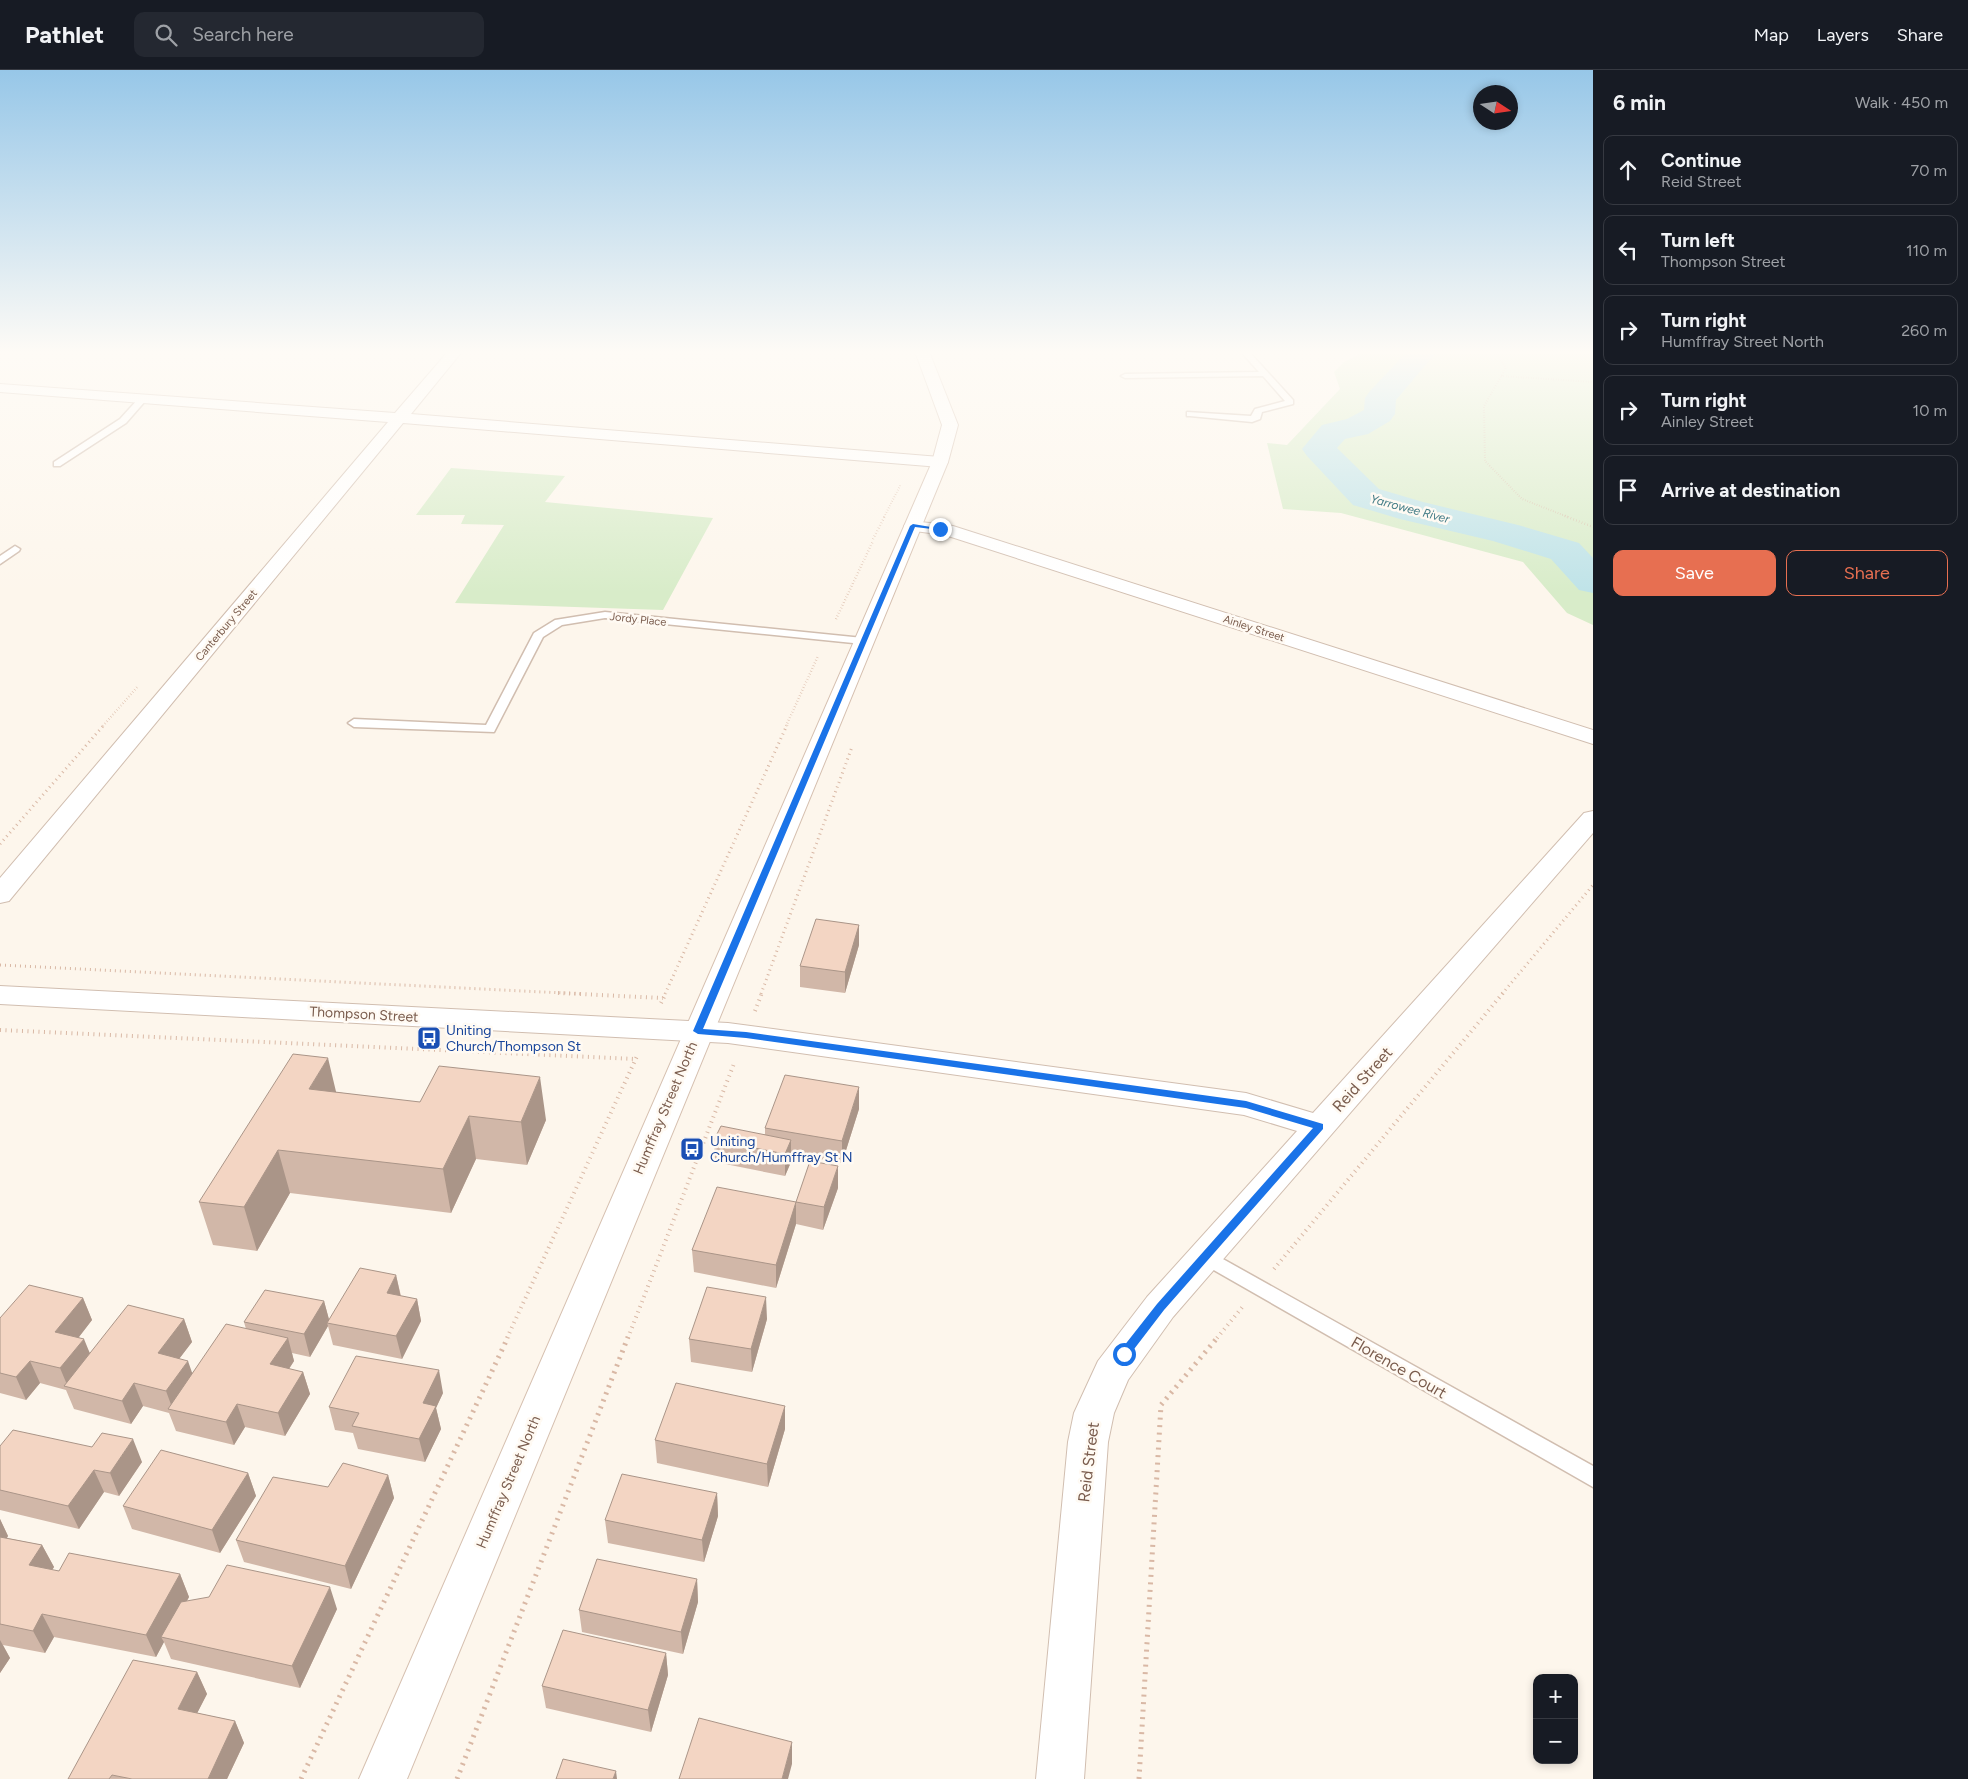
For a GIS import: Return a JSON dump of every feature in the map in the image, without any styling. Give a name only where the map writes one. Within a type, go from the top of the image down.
[{"type":"street","name":"Canterbury Street","points":[[0,895],[387,434]]},
{"type":"street","points":[[593,434],[927,461]]},
{"type":"street","name":"Humffray Street North","points":[[383,1779],[913,526],[927,461],[950,434]]},
{"type":"street","name":"Ainley Street","points":[[913,526],[947,530],[1593,737]]},
{"type":"street","name":"Reid Street","points":[[1060,1779],[1088,1442],[1094,1413],[1112,1372],[1160,1307],[1204,1256],[1593,818]]},
{"type":"street","name":"Thompson Street","points":[[0,996],[746,1035],[1246,1104],[1320,1126]]},
{"type":"lane","points":[[57,464],[103,434]]},
{"type":"lane","points":[[0,548],[15,549],[0,561]]},
{"type":"lane","name":"Jordy Place","points":[[354,723],[490,729],[538,635],[559,622],[605,616],[863,641]]},
{"type":"lane","name":"Florence Court","points":[[1204,1256],[1593,1477]]},
{"type":"path","points":[[1485,434],[1485,460],[1522,499],[1593,527]]},
{"type":"path","points":[[301,1779],[442,1480],[635,1059],[652,1029],[663,998],[788,719],[873,540],[927,461]]},
{"type":"path","points":[[457,1779],[746,1035],[854,740]]},
{"type":"path","points":[[0,966],[663,998]]},
{"type":"path","points":[[0,1030],[635,1059]]},
{"type":"green space","points":[[1298,434],[1593,434],[1593,625],[1567,613],[1523,562],[1341,513],[1283,509],[1267,443],[1287,445]]},
{"type":"green space","points":[[451,468],[565,476],[545,502],[713,518],[663,610],[455,603],[504,525],[461,524],[465,515],[416,515]]},
{"type":"building","points":[[816,919],[859,925],[845,972],[800,966]]},
{"type":"building","points":[[293,1054],[328,1058],[309,1089],[420,1102],[439,1066],[540,1077],[521,1122],[469,1116],[443,1169],[278,1150],[244,1207],[199,1202]]},
{"type":"building","points":[[785,1075],[859,1087],[842,1141],[765,1128]]},
{"type":"building","points":[[721,1126],[791,1140],[785,1154],[714,1140]]},
{"type":"building","points":[[810,1161],[838,1166],[824,1207],[796,1202]]},
{"type":"building","points":[[717,1187],[796,1202],[776,1265],[692,1250]]},
{"type":"building","points":[[360,1268],[396,1275],[387,1293],[417,1299],[396,1336],[327,1323]]},
{"type":"building","points":[[29,1285],[83,1298],[55,1332],[84,1339],[60,1368],[30,1361],[16,1377],[0,1373],[0,1318]]},
{"type":"building","points":[[707,1287],[766,1297],[751,1349],[689,1339]]},
{"type":"building","points":[[265,1290],[324,1301],[304,1334],[244,1322]]},
{"type":"building","points":[[128,1305],[184,1319],[158,1353],[188,1361],[166,1391],[134,1383],[122,1401],[64,1386]]},
{"type":"building","points":[[226,1324],[288,1338],[270,1364],[303,1372],[278,1413],[237,1404],[226,1422],[168,1409]]},
{"type":"building","points":[[356,1356],[439,1370],[423,1403],[436,1406],[419,1439],[352,1426],[359,1413],[329,1407]]},
{"type":"building","points":[[676,1383],[785,1406],[767,1464],[655,1440]]},
{"type":"building","points":[[13,1430],[92,1447],[102,1433],[133,1439],[110,1473],[94,1470],[68,1506],[0,1490],[0,1446]]},
{"type":"building","points":[[161,1450],[248,1473],[212,1530],[123,1506]]},
{"type":"building","points":[[343,1463],[388,1475],[345,1566],[236,1540],[273,1477],[328,1487]]},
{"type":"building","points":[[622,1474],[717,1493],[702,1540],[605,1520]]},
{"type":"building","points":[[0,1537],[42,1545],[29,1565],[59,1571],[69,1553],[180,1574],[146,1635],[42,1614],[33,1631],[0,1624]]},
{"type":"building","points":[[597,1559],[697,1579],[681,1632],[579,1610]]},
{"type":"building","points":[[227,1565],[330,1587],[292,1666],[161,1637],[181,1602],[209,1597]]},
{"type":"building","points":[[563,1630],[666,1653],[648,1710],[542,1686]]},
{"type":"building","points":[[133,1660],[197,1672],[178,1709],[235,1721],[208,1779],[132,1779],[112,1775],[109,1779],[68,1779]]},
{"type":"building","points":[[699,1718],[792,1742],[782,1779],[679,1779]]},
{"type":"building","points":[[563,1759],[616,1771],[613,1779],[556,1779]]},
{"type":"waterway","name":"Yarrowee River","points":[[1332,434],[1319,449],[1366,497],[1413,511],[1505,533],[1565,551],[1593,581]]},
{"type":"place","name":"Uniting Church/Thompson St","points":[[429,1038]]},
{"type":"place","name":"Uniting Church/Humffray St N","points":[[692,1149]]},
{"type":"route","points":[[940,529],[913,526],[698,1031],[746,1035],[1246,1104],[1320,1126],[1160,1307],[1124,1354]]}]
